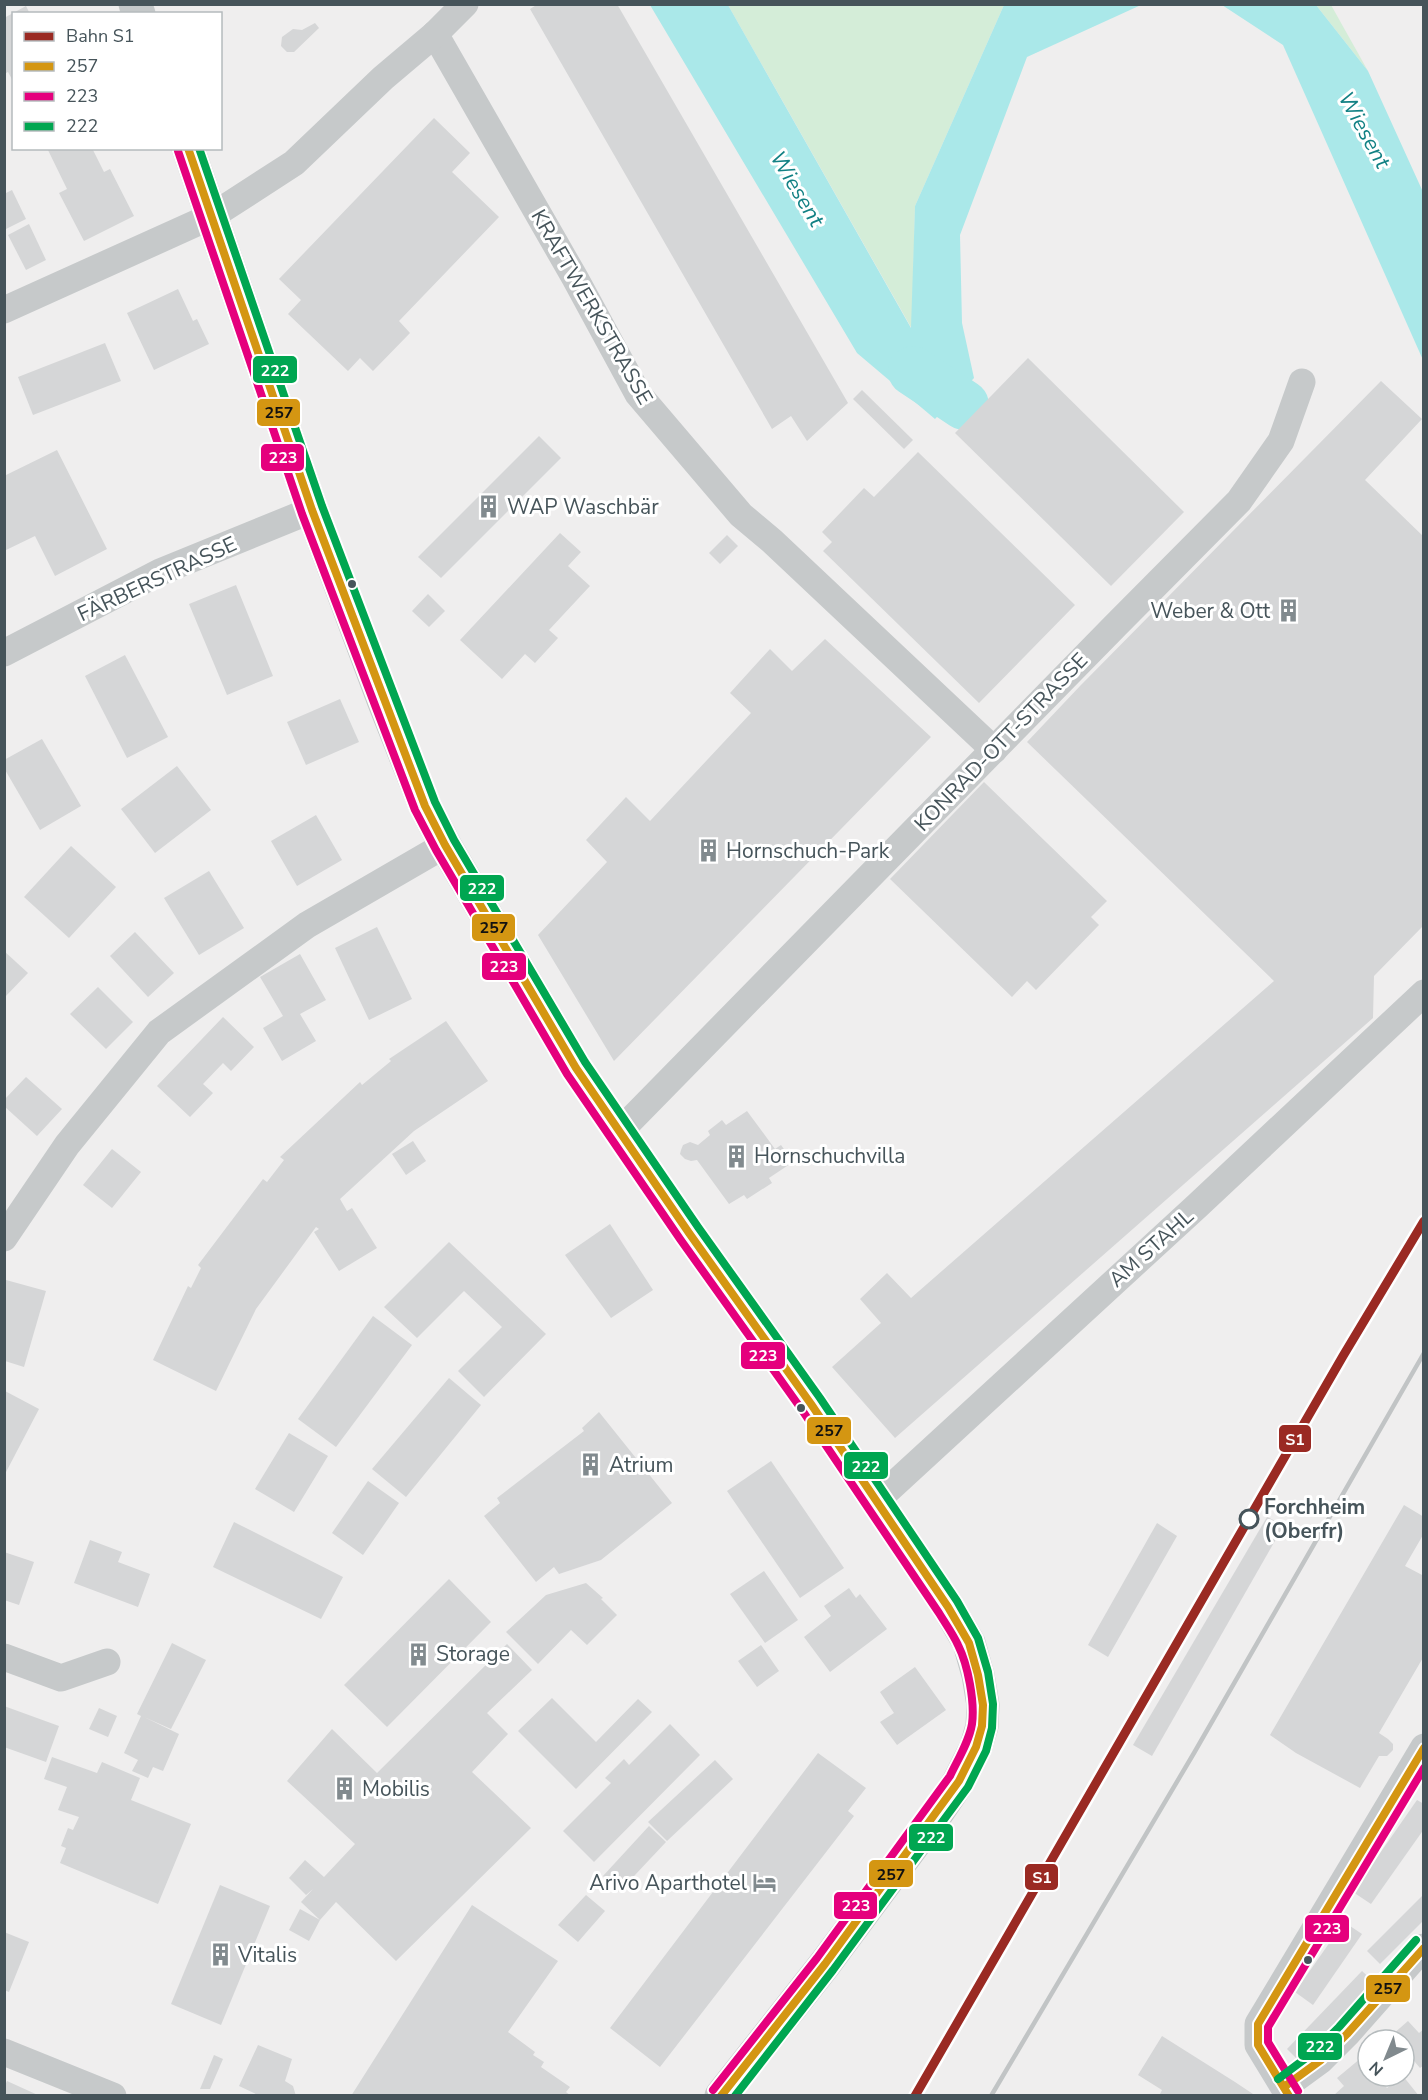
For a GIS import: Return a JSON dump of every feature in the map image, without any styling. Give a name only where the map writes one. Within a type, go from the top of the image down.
[{"type":"main road","points":[[189,150],[312,510],[425,806],[576,1068],[811,1404],[948,1607],[969,1643],[978,1675],[983,1705],[982,1726],[976,1747],[959,1781],[825,1964],[721,2096]]},
{"type":"street","points":[[4,310],[213,216],[294,163],[465,4]]},
{"type":"street","name":"KRAFTWERKSTRASSE","points":[[435,34],[638,394],[741,515],[772,541],[994,750]]},
{"type":"street","name":"KONRAD-OTT-STRASSE","points":[[619,1132],[1239,501],[1281,441],[1302,382]]},
{"type":"street","name":"FÄRBERSTRASSE","points":[[4,653],[160,572],[312,510]]},
{"type":"street","points":[[4,1238],[67,1144],[159,1032],[307,925],[445,844]]},
{"type":"street","name":"AM STAHL","points":[[876,1501],[1197,1206],[1424,993]]},
{"type":"street","points":[[4,1657],[61,1678],[107,1662]]},
{"type":"street","points":[[1424,1747],[1258,2024],[1258,2046],[1287,2091],[1328,2054],[1424,1947]]},
{"type":"street","points":[[4,2052],[113,2096]]},
{"type":"green space","points":[[728,5],[1004,5],[915,206],[912,329]]},
{"type":"green space","points":[[1316,5],[1331,5],[1368,71]]},
{"type":"water","points":[[650,5],[728,5],[911,328],[915,206],[1004,5],[1141,5],[1027,57],[960,235],[962,323],[974,378],[935,419],[857,353]]},
{"type":"water","points":[[1222,5],[1316,5],[1368,71],[1423,192],[1423,360],[1283,45]]},
{"type":"building","points":[[538,4],[617,4],[848,403],[807,441],[791,416],[772,429],[530,9]]},
{"type":"building","points":[[26,6],[29,12],[15,12]]},
{"type":"building","points":[[12,14],[12,79],[8,72],[4,74],[4,18]]},
{"type":"building","points":[[315,23],[319,28],[294,52],[287,52],[281,46],[282,37],[293,29],[302,30]]},
{"type":"building","points":[[434,118],[470,153],[452,172],[499,217],[399,321],[410,333],[373,371],[360,358],[348,371],[288,314],[301,300],[279,279]]},
{"type":"building","points":[[48,150],[93,150],[104,172],[110,169],[134,216],[84,241],[59,193],[67,189]]},
{"type":"building","points":[[12,190],[26,219],[4,230],[4,194]]},
{"type":"building","points":[[29,224],[46,260],[26,270],[8,235]]},
{"type":"building","points":[[178,289],[193,321],[197,319],[209,344],[154,370],[127,313]]},
{"type":"building","points":[[105,343],[121,381],[33,415],[18,377]]},
{"type":"building","points":[[1028,358],[1184,512],[1111,586],[955,433]]},
{"type":"building","points":[[1381,381],[1422,419],[1365,480],[1424,537],[1424,925],[1374,976],[1373,1018],[895,1438],[832,1367],[881,1323],[860,1299],[887,1273],[911,1298],[1274,981],[1027,742]]},
{"type":"building","points":[[862,390],[913,440],[904,449],[853,399]]},
{"type":"building","name":"WAP Waschbär","points":[[539,436],[561,458],[441,578],[418,557]]},
{"type":"building","points":[[57,450],[107,549],[55,576],[35,536],[4,551],[4,476]]},
{"type":"building","points":[[918,452],[1075,605],[979,703],[823,551],[832,542],[822,532],[864,488],[874,497]]},
{"type":"building","points":[[560,533],[581,552],[568,566],[590,586],[549,630],[558,638],[535,663],[525,654],[502,679],[460,640]]},
{"type":"building","points":[[727,535],[738,546],[720,564],[709,553]]},
{"type":"building","points":[[236,585],[273,676],[227,695],[189,604]]},
{"type":"building","points":[[428,594],[445,611],[429,627],[412,611]]},
{"type":"building","name":"Hornschuch-Park","points":[[825,639],[931,737],[614,1061],[538,935],[607,862],[586,840],[626,797],[650,821],[751,713],[730,693],[770,649],[792,671]]},
{"type":"building","points":[[125,655],[168,737],[127,758],[85,676]]},
{"type":"building","points":[[340,699],[359,742],[306,765],[287,722]]},
{"type":"building","points":[[42,739],[81,806],[40,830],[4,768],[4,760]]},
{"type":"building","points":[[177,766],[211,810],[155,853],[121,809]]},
{"type":"building","points":[[984,782],[1107,901],[1091,917],[1099,925],[1036,990],[1027,981],[1012,997],[890,879]]},
{"type":"building","points":[[316,815],[342,860],[297,886],[271,841]]},
{"type":"building","points":[[71,846],[116,887],[69,938],[24,897]]},
{"type":"building","points":[[209,871],[244,928],[199,955],[164,898]]},
{"type":"building","points":[[377,927],[412,999],[369,1020],[335,948]]},
{"type":"building","points":[[135,932],[174,973],[148,997],[110,956]]},
{"type":"building","points":[[4,951],[28,973],[4,998]]},
{"type":"building","points":[[300,954],[326,1000],[300,1014],[316,1041],[282,1061],[263,1028],[283,1016],[260,977]]},
{"type":"building","points":[[98,987],[133,1022],[106,1049],[70,1014]]},
{"type":"building","points":[[223,1017],[254,1047],[231,1071],[223,1063],[203,1084],[213,1093],[190,1117],[157,1086]]},
{"type":"building","points":[[446,1021],[488,1081],[414,1131],[340,1199],[347,1211],[352,1208],[377,1248],[339,1271],[314,1232],[319,1229],[316,1227],[256,1309],[216,1391],[153,1360],[188,1286],[191,1288],[201,1268],[198,1265],[263,1179],[267,1182],[284,1160],[280,1157],[360,1082],[362,1085],[391,1061],[389,1059]]},
{"type":"building","points":[[26,1077],[62,1109],[37,1136],[4,1106],[4,1100]]},
{"type":"building","name":"Hornschuchvilla","points":[[747,1111],[775,1149],[781,1145],[793,1162],[769,1178],[772,1183],[747,1199],[744,1195],[729,1204],[697,1160],[685,1159],[680,1154],[683,1145],[690,1142],[698,1145],[710,1135],[708,1131],[722,1120],[726,1125]]},
{"type":"building","points":[[413,1141],[426,1161],[406,1175],[392,1154]]},
{"type":"building","points":[[112,1149],[141,1172],[112,1208],[83,1185]]},
{"type":"building","points":[[610,1224],[653,1290],[611,1318],[565,1255]]},
{"type":"building","points":[[449,1242],[546,1334],[484,1397],[458,1371],[502,1327],[464,1291],[417,1338],[384,1307]]},
{"type":"building","points":[[6,1280],[46,1291],[24,1367],[5,1361]]},
{"type":"building","points":[[373,1316],[412,1345],[336,1447],[298,1419]]},
{"type":"building","points":[[449,1378],[481,1405],[406,1497],[372,1469]]},
{"type":"building","points":[[5,1391],[39,1409],[5,1474]]},
{"type":"building","name":"Atrium","points":[[599,1412],[672,1503],[601,1560],[559,1574],[554,1567],[536,1582],[484,1516],[500,1503],[497,1498],[584,1431],[582,1428]]},
{"type":"building","points":[[289,1433],[328,1456],[294,1512],[255,1489]]},
{"type":"building","points":[[771,1461],[844,1568],[800,1598],[727,1491]]},
{"type":"building","points":[[368,1481],[399,1503],[363,1555],[332,1533]]},
{"type":"building","points":[[1404,1505],[1424,1517],[1423,1535],[1405,1566],[1424,1576],[1424,1656],[1379,1733],[1393,1744],[1393,1750],[1387,1756],[1379,1756],[1360,1788],[1296,1753],[1270,1735]]},
{"type":"building","points":[[1267,1517],[1284,1525],[1152,1756],[1133,1745]]},
{"type":"building","points":[[234,1522],[343,1577],[321,1619],[213,1567]]},
{"type":"building","points":[[1157,1523],[1177,1536],[1108,1657],[1088,1645]]},
{"type":"building","points":[[90,1540],[122,1552],[118,1562],[150,1574],[138,1607],[74,1583]]},
{"type":"building","points":[[4,1552],[34,1562],[19,1605],[4,1600]]},
{"type":"building","points":[[764,1571],[798,1620],[765,1643],[730,1594]]},
{"type":"building","name":"Storage","points":[[449,1579],[491,1622],[387,1727],[344,1685]]},
{"type":"building","points":[[586,1583],[617,1615],[587,1645],[571,1630],[538,1664],[506,1632],[546,1595]]},
{"type":"building","points":[[849,1588],[856,1598],[860,1594],[887,1629],[830,1672],[804,1637],[831,1616],[824,1606]]},
{"type":"building","points":[[172,1643],[206,1660],[171,1729],[144,1717],[179,1734],[163,1771],[153,1767],[148,1778],[132,1771],[138,1760],[124,1753],[141,1716],[137,1714]]},
{"type":"building","points":[[507,1644],[532,1670],[487,1713],[508,1734],[472,1772],[531,1828],[396,1961],[336,1902],[320,1920],[301,1902],[313,1889],[306,1895],[289,1878],[305,1860],[324,1877],[355,1844],[287,1781],[332,1729],[377,1773]]},
{"type":"building","points":[[761,1645],[779,1671],[757,1687],[738,1661]]},
{"type":"building","points":[[915,1667],[946,1710],[897,1745],[880,1722],[894,1713],[880,1692]]},
{"type":"building","points":[[552,1698],[596,1742],[638,1699],[652,1712],[576,1789],[518,1731]]},
{"type":"building","points":[[4,1706],[59,1726],[46,1762],[4,1747]]},
{"type":"building","points":[[99,1708],[117,1716],[108,1737],[89,1729]]},
{"type":"building","points":[[670,1724],[700,1755],[594,1862],[563,1831],[611,1783],[605,1778],[624,1759],[629,1765]]},
{"type":"building","points":[[818,1753],[866,1788],[848,1811],[854,1816],[660,2067],[610,2028]]},
{"type":"building","points":[[52,1757],[97,1773],[102,1762],[140,1778],[131,1800],[191,1824],[158,1904],[60,1863],[66,1848],[61,1846],[68,1828],[73,1830],[79,1817],[58,1810],[67,1787],[44,1779]]},
{"type":"building","points":[[715,1760],[733,1779],[667,1841],[648,1822]]},
{"type":"building","points":[[1417,1800],[1424,1804],[1424,1829],[1371,1904],[1353,1892]]},
{"type":"building","points":[[649,1826],[666,1842],[619,1892],[603,1876]]},
{"type":"building","name":"Vitalis","points":[[220,1885],[270,1906],[221,2025],[171,2004]]},
{"type":"building","points":[[1424,1894],[1424,1920],[1380,1964],[1367,1951]]},
{"type":"building","points":[[586,1895],[605,1911],[578,1942],[558,1925]]},
{"type":"building","points":[[472,1905],[558,1961],[508,2032],[535,2052],[533,2055],[544,2062],[541,2067],[570,2087],[566,2092],[571,2096],[351,2096]]},
{"type":"building","points":[[300,1909],[320,1920],[309,1941],[289,1930]]},
{"type":"building","points":[[1344,1922],[1362,1934],[1313,2005],[1295,1992]]},
{"type":"building","points":[[4,1932],[29,1942],[9,1992],[4,1990]]},
{"type":"building","points":[[1362,1971],[1375,1983],[1299,2061],[1287,2049]]},
{"type":"building","points":[[1408,2021],[1414,2028],[1400,2028]]},
{"type":"building","points":[[1424,2029],[1424,2065],[1420,2068],[1416,2063],[1416,2030],[1419,2033]]},
{"type":"building","points":[[1162,2036],[1256,2096],[1159,2096],[1162,2090],[1138,2075]]},
{"type":"building","points":[[258,2045],[292,2059],[285,2081],[293,2086],[296,2096],[260,2096],[239,2086]]},
{"type":"building","points":[[214,2055],[223,2059],[210,2089],[200,2089]]},
{"type":"building","points":[[1356,2062],[1356,2088],[1413,2088],[1419,2096],[1333,2096],[1344,2086],[1337,2078]]},
{"type":"building","points":[[7,2081],[40,2096],[4,2096]]},
{"type":"waterway","name":"Wiesent","points":[[913,371],[964,405]]},
{"type":"railway","points":[[991,2096],[1194,1753],[1424,1353]]},
{"type":"rail line","name":"S1","points":[[915,2096],[1343,1356],[1424,1221]]},
{"type":"transit line","name":"257","points":[[189,150],[312,510],[425,806],[445,845],[576,1068],[689,1233],[811,1404],[948,1607],[969,1643],[978,1675],[983,1705],[982,1726],[976,1747],[959,1781],[825,1964],[721,2096]]},
{"type":"transit line","name":"222","points":[[200,150],[322,506],[435,802],[454,840],[585,1062],[698,1227],[820,1398],[957,1601],[978,1638],[988,1672],[993,1704],[992,1728],[986,1751],[968,1787],[833,1970],[735,2096]]},
{"type":"transit line","name":"223","points":[[178,151],[302,514],[415,810],[567,1074],[680,1239],[802,1410],[939,1613],[956,1641],[965,1663],[972,1695],[972,1724],[966,1744],[950,1776],[817,1958],[713,2090]]},
{"type":"transit line","name":"257","points":[[1289,2096],[1258,2045],[1258,2024],[1424,1748]]},
{"type":"transit line","name":"223","points":[[1298,2091],[1268,2042],[1268,2027],[1424,1768]]},
{"type":"transit line","name":"222","points":[[1278,2079],[1314,2052],[1339,2027],[1416,1940]]},
{"type":"transit line","name":"257","points":[[1284,2087],[1321,2060],[1424,1948]]},
{"type":"place","name":"WAP Waschbär","points":[[489,507]]},
{"type":"place","name":"Weber & Ott","points":[[1288,611]]},
{"type":"place","name":"Hornschuch-Park","points":[[708,851]]},
{"type":"place","name":"Hornschuchvilla","points":[[736,1156]]},
{"type":"place","name":"Atrium","points":[[591,1465]]},
{"type":"place","name":"Forchheim (Oberfr)","points":[[1249,1519]]},
{"type":"place","name":"Storage","points":[[418,1654]]},
{"type":"place","name":"Mobilis","points":[[344,1789]]},
{"type":"place","name":"Arivo Aparthotel","points":[[765,1883]]},
{"type":"place","name":"Vitalis","points":[[220,1955]]}]
